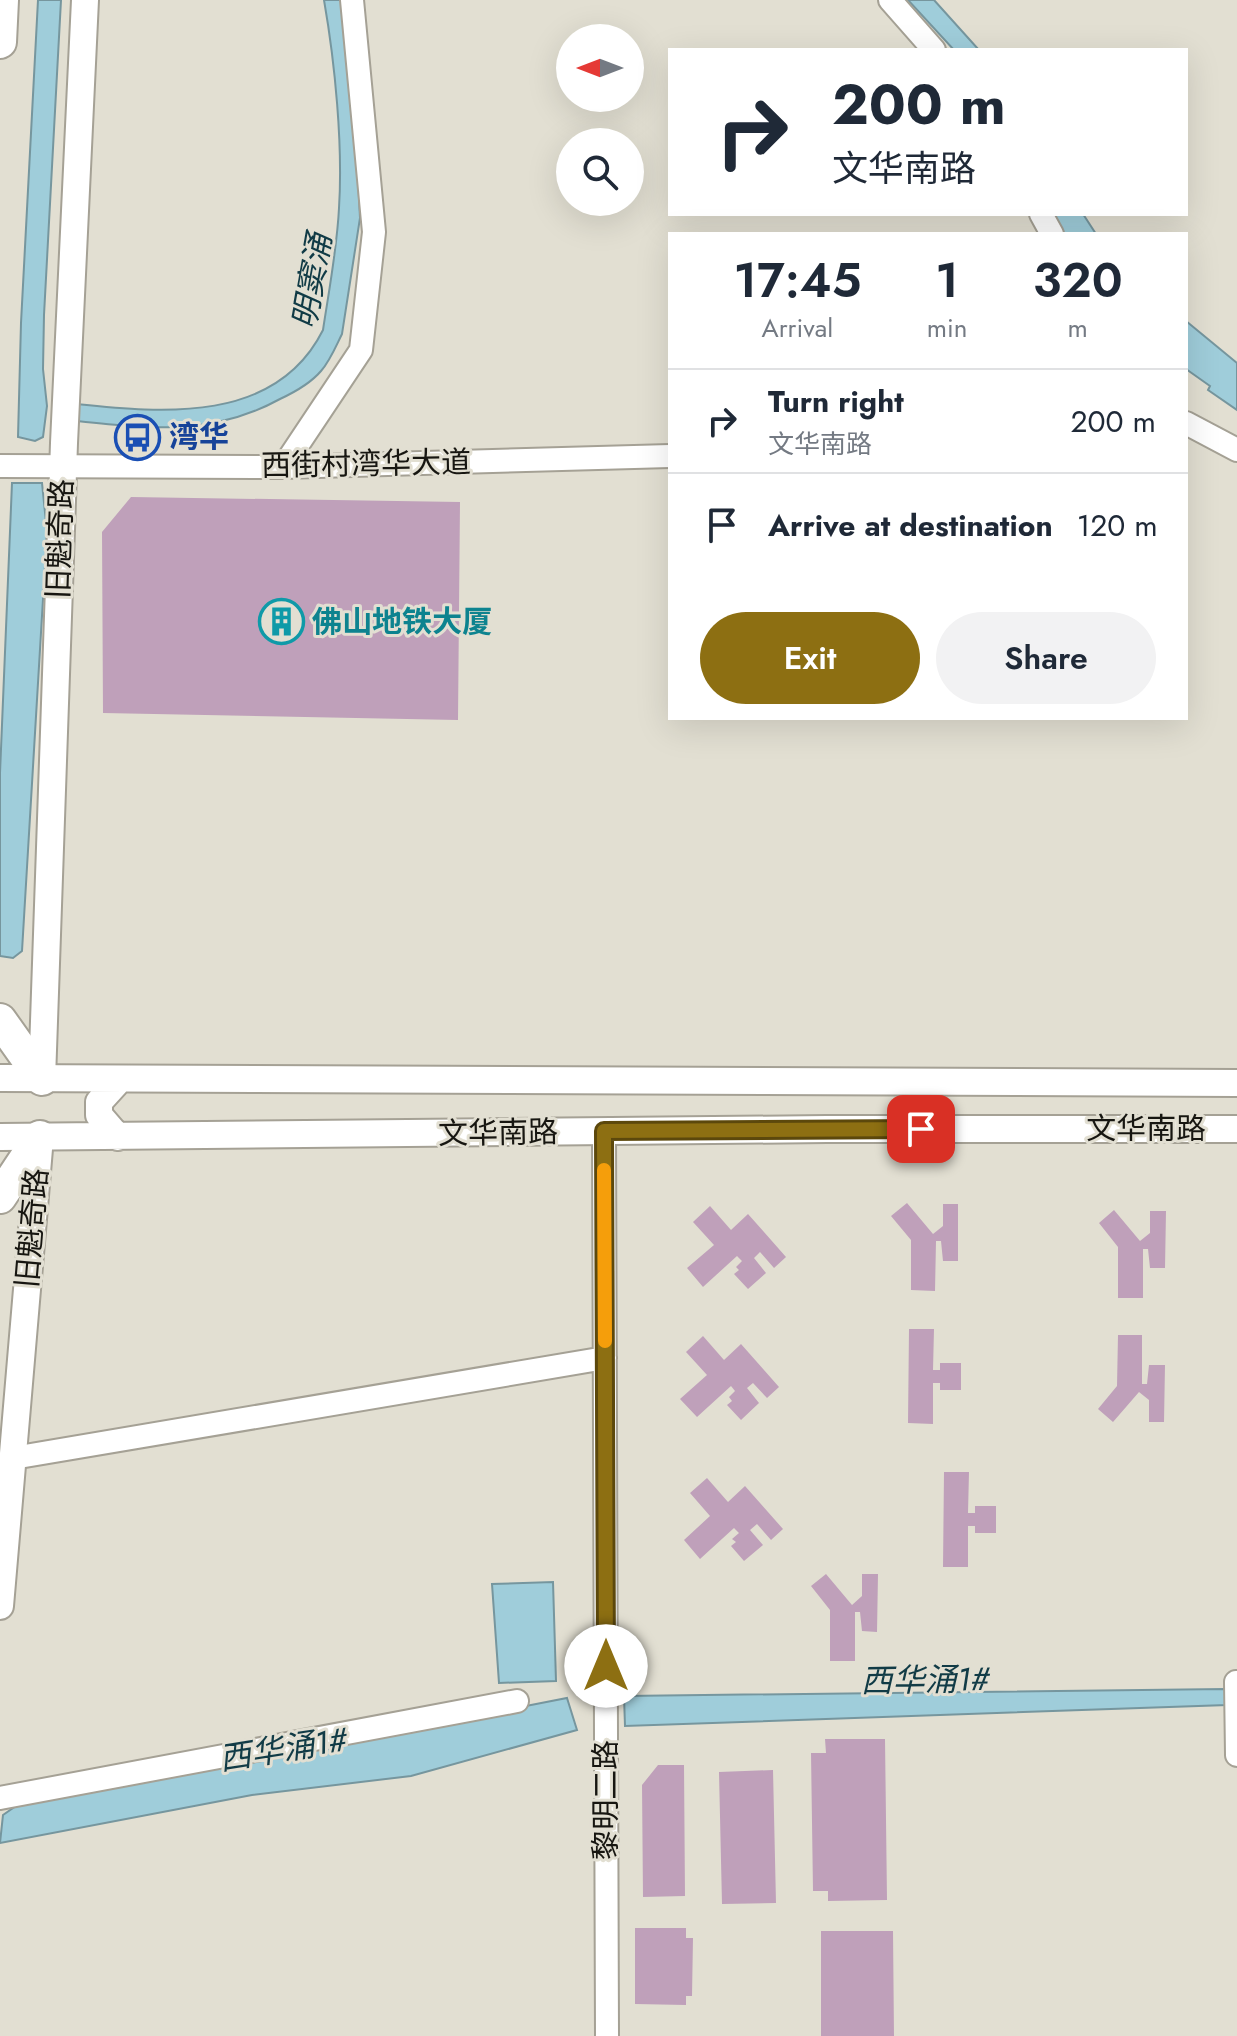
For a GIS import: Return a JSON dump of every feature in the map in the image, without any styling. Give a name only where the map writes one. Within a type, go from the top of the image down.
[{"type":"highway","points":[[0,42],[2,0]]},
{"type":"highway","points":[[0,1020],[42,1079]]},
{"type":"highway","points":[[0,1197],[40,1137]]},
{"type":"main road","name":"旧魁奇路","points":[[42,1079],[63,468],[85,0]]},
{"type":"main road","name":"文华南路","points":[[0,1078],[1237,1083]]},
{"type":"main road","points":[[118,1137],[99,1115],[99,1102],[120,1079]]},
{"type":"main road","name":"文华南路","points":[[0,1137],[1237,1129]]},
{"type":"main road","name":"旧魁奇路","points":[[0,1606],[40,1137]]},
{"type":"street","points":[[283,467],[361,350],[374,232],[352,0]]},
{"type":"street","points":[[890,0],[932,48]]},
{"type":"street","points":[[1188,424],[1237,450]]},
{"type":"street","name":"西街村湾华大道","points":[[0,466],[283,467],[668,456]]},
{"type":"street","name":"黎明二路","points":[[604,1131],[607,2036]]},
{"type":"street","points":[[13,1458],[605,1358]]},
{"type":"street","points":[[1236,1682],[1237,1755]]},
{"type":"street","points":[[0,1798],[517,1701]]},
{"type":"water","points":[[38,0],[61,0],[44,315],[43,369],[47,406],[43,437],[35,441],[18,437]]},
{"type":"water","points":[[324,0],[342,0],[356,137],[360,218],[342,334],[330,358],[317,376],[302,387],[255,411],[230,419],[181,427],[76,421],[76,404],[180,409],[214,406],[247,397],[277,382],[302,361],[323,330],[340,184],[337,104]]},
{"type":"water","points":[[908,0],[934,0],[977,48],[952,48]]},
{"type":"water","points":[[1053,216],[1084,216],[1095,232],[1061,232]]},
{"type":"water","points":[[1188,323],[1237,363],[1237,410],[1208,390],[1210,386],[1188,370]]},
{"type":"water","points":[[12,483],[42,483],[47,532],[22,951],[13,958],[0,956],[0,773]]},
{"type":"water","points":[[553,1582],[556,1681],[499,1683],[492,1584]]},
{"type":"water","points":[[1225,1689],[1227,1705],[625,1726],[624,1696]]},
{"type":"water","points":[[567,1698],[577,1730],[411,1776],[252,1795],[0,1843],[3,1815],[16,1806]]},
{"type":"building","name":"佛山地铁大厦","points":[[131,497],[460,502],[458,720],[103,713],[102,532]]},
{"type":"building","points":[[907,1203],[933,1234],[943,1226],[943,1204],[958,1204],[958,1261],[943,1261],[941,1241],[936,1241],[935,1291],[911,1290],[911,1240],[891,1216]]},
{"type":"building","points":[[710,1206],[731,1230],[748,1214],[786,1257],[774,1268],[760,1252],[754,1258],[766,1273],[748,1289],[734,1274],[742,1261],[737,1256],[703,1287],[687,1268],[714,1245],[693,1222]]},
{"type":"building","points":[[1114,1210],[1140,1241],[1150,1233],[1150,1211],[1166,1211],[1165,1268],[1150,1268],[1148,1249],[1143,1249],[1143,1298],[1118,1298],[1118,1247],[1099,1223]]},
{"type":"building","points":[[909,1329],[934,1329],[933,1370],[940,1370],[940,1363],[961,1363],[961,1390],[940,1390],[940,1383],[933,1383],[933,1424],[908,1423]]},
{"type":"building","points":[[1118,1335],[1142,1335],[1142,1384],[1147,1384],[1149,1365],[1165,1365],[1164,1422],[1149,1422],[1149,1400],[1139,1392],[1113,1422],[1098,1409],[1117,1386]]},
{"type":"building","points":[[703,1336],[724,1360],[741,1344],[779,1387],[767,1398],[753,1383],[747,1388],[759,1403],[741,1420],[727,1405],[735,1391],[731,1386],[697,1417],[680,1399],[707,1375],[686,1352]]},
{"type":"building","points":[[944,1472],[969,1472],[968,1513],[975,1513],[975,1506],[996,1506],[996,1533],[975,1533],[975,1526],[968,1526],[968,1567],[943,1567]]},
{"type":"building","points":[[707,1478],[728,1502],[745,1486],[783,1529],[771,1540],[757,1524],[750,1530],[763,1545],[744,1561],[731,1546],[736,1542],[732,1539],[739,1533],[734,1528],[700,1559],[684,1540],[710,1516],[690,1493]]},
{"type":"building","points":[[826,1574],[852,1605],[862,1596],[862,1574],[878,1574],[877,1632],[862,1631],[860,1612],[855,1612],[855,1661],[830,1661],[830,1610],[811,1586]]},
{"type":"building","points":[[825,1739],[885,1739],[887,1900],[828,1901],[828,1891],[813,1891],[811,1753],[826,1753]]},
{"type":"building","points":[[658,1765],[684,1765],[685,1896],[643,1897],[642,1785]]},
{"type":"building","points":[[773,1770],[776,1903],[722,1904],[719,1772]]},
{"type":"building","points":[[635,1928],[686,1928],[686,1938],[693,1938],[692,1996],[686,1996],[686,2005],[635,2004]]},
{"type":"building","points":[[821,1931],[893,1931],[894,2036],[821,2036]]},
{"type":"slow traffic","points":[[604,1170],[605,1341]]},
{"type":"place","name":"湾华","points":[[138,437]]},
{"type":"place","name":"佛山地铁大厦","points":[[281,622]]},
{"type":"route","points":[[606,1666],[604,1131],[921,1129]]},
{"type":"water label","name":"明窦涌","points":[[312,281]]},
{"type":"water label","name":"西华涌1#","points":[[925,1680]]},
{"type":"water label","name":"西华涌1#","points":[[283,1749]]}]
